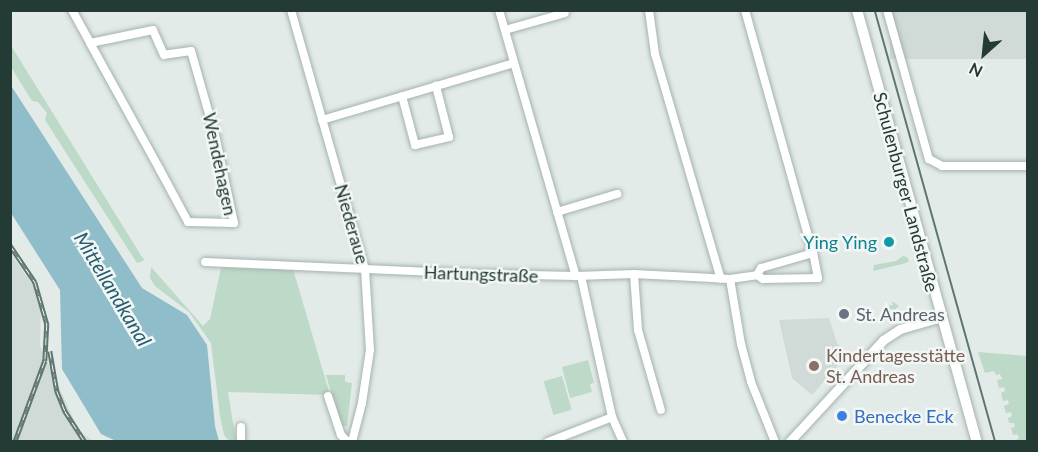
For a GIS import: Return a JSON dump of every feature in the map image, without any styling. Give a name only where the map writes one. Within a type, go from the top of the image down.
[{"type":"main road","name":"Schulenburger Landstraße","points":[[857,10],[977,441]]},
{"type":"street","name":"Wendehagen","points":[[72,10],[90,43],[188,222],[234,223],[215,135],[191,51],[164,55],[153,30],[90,43]]},
{"type":"street","name":"Niederaue","points":[[291,10],[365,269],[370,350],[362,403],[350,441]]},
{"type":"street","points":[[499,10],[557,212],[578,276],[612,417],[623,441]]},
{"type":"street","points":[[649,10],[655,54],[726,279],[751,382],[775,441]]},
{"type":"street","points":[[745,10],[813,253]]},
{"type":"street","name":"Schulenburger Landstraße","points":[[887,10],[929,159],[942,166],[1028,166]]},
{"type":"street","points":[[505,30],[565,13]]},
{"type":"street","points":[[322,120],[514,63]]},
{"type":"street","points":[[402,96],[414,145],[449,137],[436,86]]},
{"type":"street","points":[[557,212],[617,194]]},
{"type":"street","name":"Hartungstraße","points":[[205,261],[365,269],[578,276],[634,274],[726,279],[813,253],[819,278],[763,279],[759,271]]},
{"type":"street","points":[[634,274],[638,330],[661,410]]},
{"type":"street","points":[[789,441],[883,340],[900,329],[941,317]]},
{"type":"street","points":[[328,396],[341,435],[350,441]]},
{"type":"street","points":[[548,441],[612,417]]},
{"type":"street","points":[[240,441],[241,427]]},
{"type":"shaded area","points":[[890,11],[1027,11],[1027,59],[890,59]]},
{"type":"shaded area","points":[[10,252],[41,297],[40,346],[79,431],[93,441],[11,441]]},
{"type":"shaded area","name":"Kindertagesstätte St. Andreas","points":[[829,318],[837,343],[848,354],[812,395],[792,378],[779,320]]},
{"type":"green space","points":[[10,44],[145,260],[137,263],[45,120],[47,113],[38,102],[32,101],[11,67]]},
{"type":"green space","points":[[903,256],[909,261],[873,271],[874,265],[896,261]]},
{"type":"green space","points":[[151,267],[203,326],[210,319],[221,268],[293,269],[330,395],[228,392],[236,441],[229,441],[224,435],[220,416],[211,343],[189,312],[155,286],[150,278]]},
{"type":"green space","points":[[892,301],[899,306],[878,324],[876,322],[887,310],[887,306],[893,305]]},
{"type":"green space","points":[[978,352],[1027,356],[1027,441],[1015,441],[1019,438],[1017,434],[1013,435],[1011,428],[1015,427],[1014,423],[1009,423],[1008,418],[1012,416],[1011,412],[1006,413],[1004,406],[1009,404],[1008,400],[1003,401],[1001,393],[1005,391],[1004,387],[999,388],[997,380],[1002,379],[1000,374],[996,375],[994,371],[985,373]]},
{"type":"green space","points":[[588,360],[594,383],[590,384],[592,392],[570,398],[562,367]]},
{"type":"green space","points":[[326,375],[345,375],[345,382],[352,383],[347,426],[341,426]]},
{"type":"green space","points":[[562,376],[572,410],[553,415],[544,381]]},
{"type":"water","name":"Mittellandkanal","points":[[10,84],[142,288],[187,315],[207,345],[215,426],[219,441],[116,441],[101,434],[62,369],[60,290],[11,213]]},
{"type":"tram line","points":[[875,10],[996,442]]},
{"type":"railway","points":[[10,245],[35,282],[47,324],[45,361],[15,442]]},
{"type":"railway","points":[[50,351],[57,391],[65,411],[85,442]]},
{"type":"place","name":"Ying Ying","points":[[889,242]]},
{"type":"place","name":"St. Andreas","points":[[844,314]]},
{"type":"place","name":"Kindertagesstätte St. Andreas","points":[[814,366]]},
{"type":"place","name":"Benecke Eck","points":[[842,416]]}]
